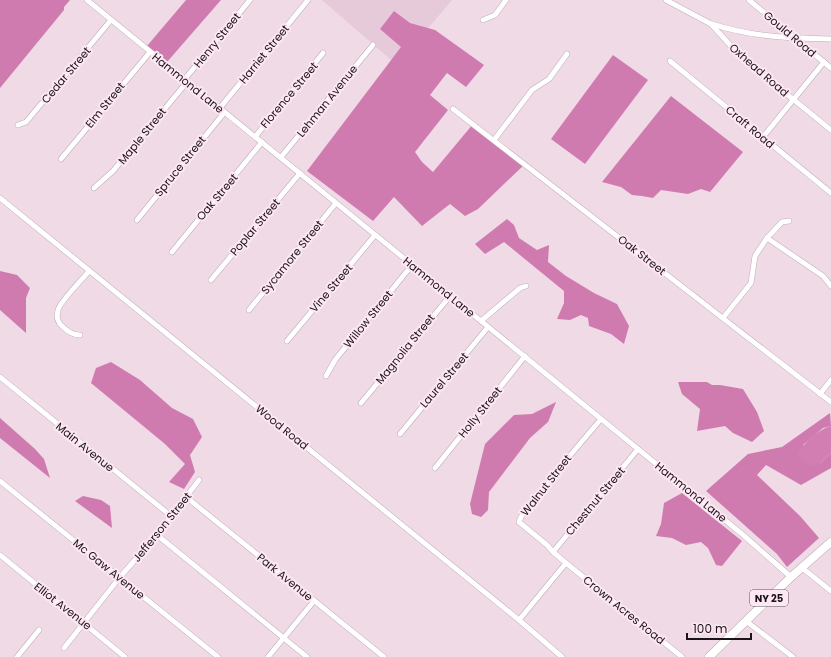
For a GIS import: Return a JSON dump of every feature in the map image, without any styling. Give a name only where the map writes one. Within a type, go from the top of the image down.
[{"type":"main road","name":"NY 25","points":[[709,657],[801,567],[831,542]]},
{"type":"street","name":"Hammond Lane","points":[[87,0],[219,109],[281,157],[525,356],[742,534],[791,577]]},
{"type":"street","name":"Henry Street","points":[[186,81],[250,0]]},
{"type":"street","name":"Harriet Street","points":[[219,109],[308,0]]},
{"type":"street","points":[[483,20],[494,15],[506,0]]},
{"type":"street","name":"Oxhead Road","points":[[666,0],[711,24],[741,57],[831,130]]},
{"type":"street","name":"Gould Road","points":[[749,0],[831,68]]},
{"type":"street","name":"Cedar Street","points":[[18,125],[26,122],[112,20]]},
{"type":"street","points":[[711,24],[729,30],[762,36],[831,39]]},
{"type":"street","name":"Lehman Avenue","points":[[281,157],[373,45]]},
{"type":"street","name":"Elm Street","points":[[61,159],[150,52]]},
{"type":"street","name":"Florence Street","points":[[255,137],[324,53]]},
{"type":"street","points":[[494,140],[532,90],[549,79],[567,54]]},
{"type":"street","name":"Craft Road","points":[[670,61],[831,193]]},
{"type":"street","points":[[763,137],[824,62]]},
{"type":"street","name":"Maple Street","points":[[94,188],[113,171],[186,81]]},
{"type":"street","name":"Oak Street","points":[[453,109],[831,402]]},
{"type":"street","name":"Spruce Street","points":[[137,220],[224,113]]},
{"type":"street","name":"Oak Street","points":[[172,252],[262,142]]},
{"type":"street","name":"Poplar Street","points":[[211,280],[300,173]]},
{"type":"street","name":"Wood Road","points":[[0,198],[562,657]]},
{"type":"street","name":"Sycamore Street","points":[[248,310],[336,203]]},
{"type":"street","points":[[723,318],[751,283],[755,256],[766,238],[782,222],[789,221]]},
{"type":"street","name":"Vine Street","points":[[287,341],[375,235]]},
{"type":"street","points":[[766,238],[823,276],[831,286]]},
{"type":"street","name":"Willow Street","points":[[326,376],[334,360],[412,265]]},
{"type":"street","points":[[80,335],[73,335],[63,327],[57,316],[60,306],[89,271]]},
{"type":"street","points":[[481,321],[520,288],[526,286]]},
{"type":"street","name":"Magnolia Street","points":[[361,403],[450,296]]},
{"type":"street","name":"Laurel Street","points":[[400,434],[488,327]]},
{"type":"street","name":"Holly Street","points":[[435,468],[525,356]]},
{"type":"street","name":"Main Avenue","points":[[0,377],[171,516]]},
{"type":"street","points":[[820,394],[831,380]]},
{"type":"street","name":"Walnut Street","points":[[566,563],[518,521],[562,464],[601,419]]},
{"type":"street","name":"Chestnut Street","points":[[553,552],[638,449]]},
{"type":"street","name":"Jefferson Street","points":[[64,648],[199,480]]},
{"type":"street","name":"Mc Gaw Avenue","points":[[0,481],[218,657]]},
{"type":"street","name":"Park Avenue","points":[[186,497],[384,657]]},
{"type":"street","points":[[156,535],[307,657]]},
{"type":"street","name":"Elliot Avenue","points":[[0,555],[126,657]]},
{"type":"street","points":[[518,620],[566,563]]},
{"type":"street","name":"Crown Acres Road","points":[[566,563],[682,657]]},
{"type":"street","points":[[801,567],[831,591]]},
{"type":"street","points":[[268,657],[314,601]]},
{"type":"street","points":[[746,621],[793,657]]},
{"type":"street","points":[[17,657],[39,630]]},
{"type":"shaded area","points":[[0,0],[70,0],[64,7],[64,10],[0,88]]},
{"type":"shaded area","points":[[186,0],[221,0],[167,62],[147,46]]},
{"type":"shaded area","points":[[322,0],[452,0],[397,65]]},
{"type":"shaded area","points":[[394,11],[410,23],[435,30],[484,65],[466,87],[447,73],[430,95],[448,110],[415,152],[422,162],[433,172],[473,124],[525,164],[478,209],[465,216],[450,204],[422,226],[394,197],[373,221],[307,171],[401,47],[380,29]]},
{"type":"shaded area","points":[[613,55],[648,80],[585,164],[551,139]]},
{"type":"shaded area","points":[[671,96],[743,152],[710,192],[701,189],[688,194],[661,190],[653,198],[632,195],[621,187],[602,182]]},
{"type":"shaded area","points":[[507,219],[514,225],[519,238],[537,250],[549,245],[548,262],[566,276],[594,293],[617,304],[629,326],[624,344],[611,334],[589,326],[588,318],[581,315],[570,320],[557,319],[564,303],[564,291],[504,242],[485,254],[475,244]]},
{"type":"shaded area","points":[[0,271],[17,275],[30,288],[26,298],[26,333],[0,310]]},
{"type":"shaded area","points":[[111,362],[140,380],[172,408],[193,419],[202,437],[190,455],[195,472],[184,489],[169,482],[185,464],[165,444],[91,383],[96,368]]},
{"type":"shaded area","points":[[678,382],[707,382],[712,385],[743,389],[757,412],[764,431],[752,442],[733,433],[725,426],[697,431],[700,409],[682,394]]},
{"type":"shaded area","points":[[556,402],[548,422],[530,438],[489,492],[488,510],[481,517],[472,514],[470,504],[485,444],[514,415],[532,414]]},
{"type":"shaded area","points":[[830,413],[831,426],[823,428],[803,445],[820,463],[831,453],[831,468],[801,485],[766,465],[757,475],[800,516],[819,538],[787,567],[777,554],[706,491],[748,454],[782,447]]},
{"type":"shaded area","points":[[0,418],[44,459],[50,478],[0,438]]},
{"type":"shaded area","points":[[831,426],[831,453],[820,463],[812,466],[807,464],[797,454],[812,437],[821,430]]},
{"type":"shaded area","points":[[682,493],[742,541],[722,566],[716,565],[708,548],[701,542],[686,545],[672,538],[656,536],[661,524],[664,503]]},
{"type":"shaded area","points":[[83,496],[101,500],[110,506],[112,528],[75,501]]}]
